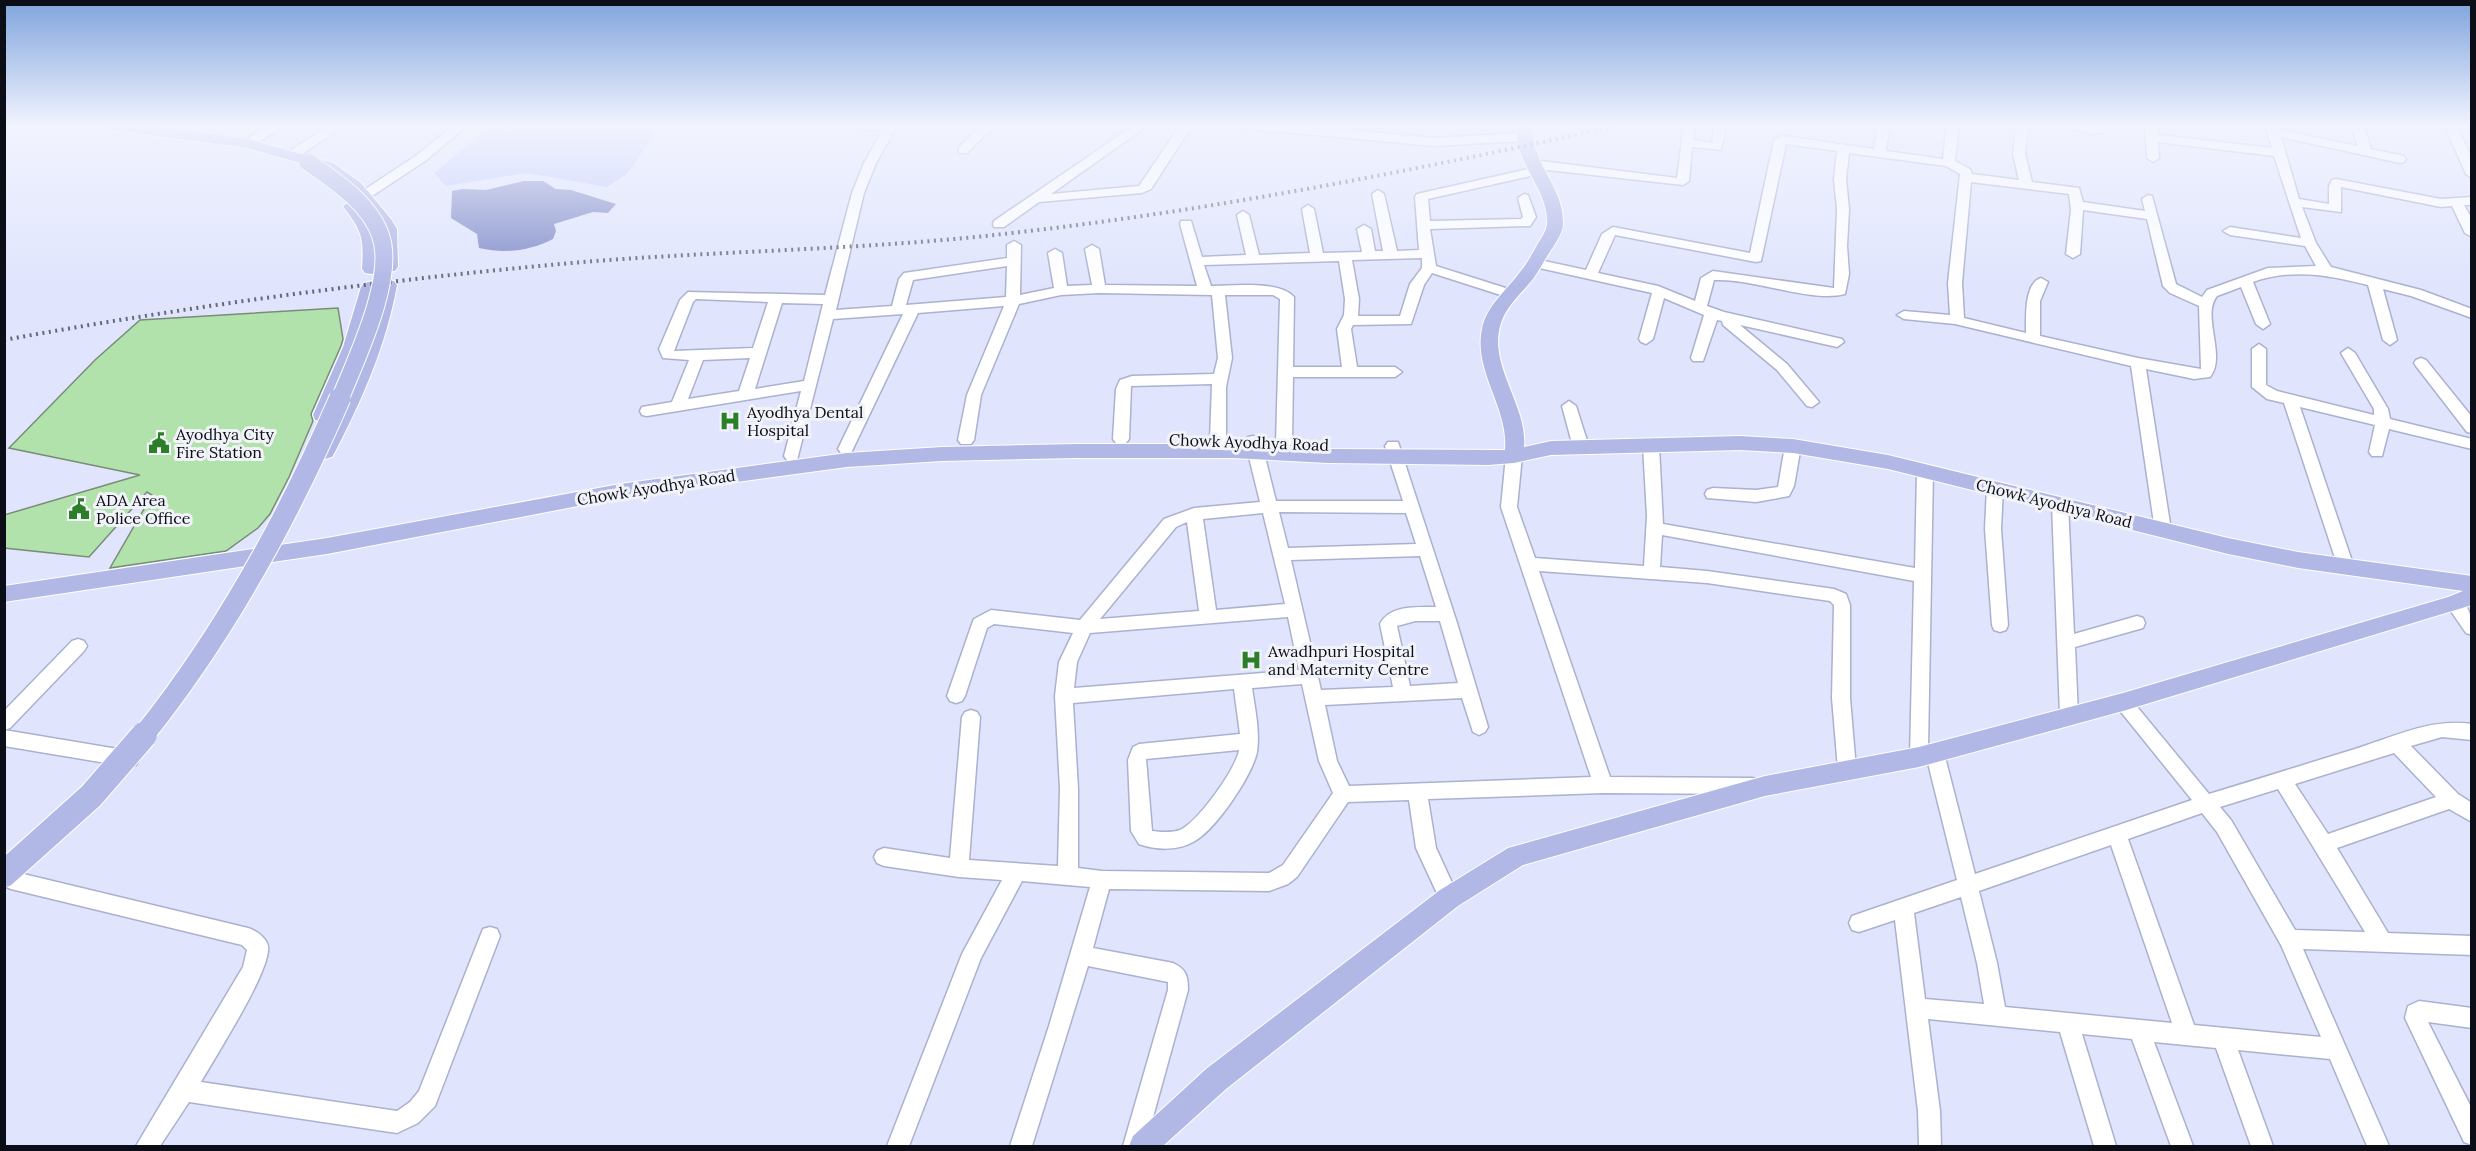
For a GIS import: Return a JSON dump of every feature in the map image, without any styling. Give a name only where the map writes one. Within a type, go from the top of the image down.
[{"type":"main road","points":[[319,178],[328,183],[365,220],[372,241],[371,269],[389,267],[389,229],[364,195],[342,178]]},
{"type":"main road","points":[[6,876],[116,769],[209,645],[257,567],[341,401],[380,292],[383,258],[381,236],[374,223],[357,202],[330,178]]},
{"type":"main road","points":[[1515,450],[1490,345],[1493,320],[1510,294],[1536,263],[1554,232],[1556,223],[1550,200],[1539,178]]},
{"type":"main road","points":[[6,876],[93,803],[125,758],[170,713],[235,617],[348,357],[370,287],[388,285],[369,357],[346,412],[265,551]]},
{"type":"main road","name":"Chowk Ayodhya Road","points":[[374,531],[547,493],[846,449],[966,440],[1218,440],[1255,447]]},
{"type":"main road","name":"Chowk Ayodhya Road","points":[[374,531],[620,491],[847,460],[942,454],[1255,447],[1284,443],[1395,452],[1740,443],[1793,446],[1847,454],[1925,471],[2240,549],[2346,567],[2472,584]]},
{"type":"main road","points":[[1255,447],[1395,452]]},
{"type":"main road","points":[[4,594],[374,531]]},
{"type":"main road","points":[[4,589],[158,569]]},
{"type":"main road","points":[[1143,1146],[1216,1079],[1449,898],[1517,856],[1765,786],[1927,755],[2123,702],[2463,600]]},
{"type":"street","points":[[364,195],[391,178]]},
{"type":"street","points":[[792,456],[858,193],[864,178]]},
{"type":"street","points":[[999,224],[1065,178]]},
{"type":"street","points":[[1034,199],[1143,189],[1152,178]]},
{"type":"street","points":[[1348,320],[1406,321],[1417,284],[1427,261],[1421,197],[1496,178]]},
{"type":"street","points":[[1628,178],[1679,183],[1683,181],[1683,178]]},
{"type":"street","points":[[1758,280],[1756,258],[1772,178]]},
{"type":"street","points":[[1698,358],[1710,313],[1708,278],[1713,275],[1832,293],[1839,291],[1842,274],[1840,246],[1844,209],[1840,178]]},
{"type":"street","points":[[1957,320],[1955,284],[1965,178]]},
{"type":"street","points":[[1971,178],[2075,191],[2077,205],[2073,254]]},
{"type":"street","points":[[2025,178],[2026,184]]},
{"type":"street","points":[[2288,178],[2310,243],[2326,270]]},
{"type":"street","points":[[2295,202],[2336,209],[2336,183],[2441,203],[2472,201]]},
{"type":"street","points":[[1378,194],[1391,256]]},
{"type":"street","points":[[1424,225],[1525,223],[1530,217],[1524,198]]},
{"type":"street","points":[[2148,198],[2170,286],[2206,304]]},
{"type":"street","points":[[2457,203],[2472,233]]},
{"type":"street","points":[[2077,205],[2152,216]]},
{"type":"street","points":[[1308,209],[1317,258]]},
{"type":"street","points":[[1243,215],[1253,259]]},
{"type":"street","points":[[1186,224],[1197,261],[1212,290],[1225,358],[1220,379],[1218,440]]},
{"type":"street","points":[[1364,229],[1369,256]]},
{"type":"street","points":[[1590,275],[1609,234],[1613,231],[1756,258]]},
{"type":"street","points":[[2230,231],[2310,243]]},
{"type":"street","points":[[966,440],[974,395],[1013,301],[1014,245]]},
{"type":"street","points":[[1092,249],[1099,289]]},
{"type":"street","points":[[1055,253],[1061,291]]},
{"type":"street","points":[[1197,261],[1391,256],[1427,261],[1510,294]]},
{"type":"street","points":[[1345,257],[1352,299],[1351,315],[1344,329],[1350,372]]},
{"type":"street","points":[[846,449],[905,310],[906,279],[909,276],[1013,261]]},
{"type":"street","points":[[1536,263],[1659,291],[1710,313],[1750,338],[1782,366],[1812,402]]},
{"type":"street","points":[[1904,315],[1957,320],[2138,363],[2205,374],[2209,369],[2207,298],[2212,293],[2268,272],[2326,270],[2416,293],[2472,314]]},
{"type":"street","points":[[2245,279],[2263,324]]},
{"type":"street","points":[[2033,339],[2033,300],[2041,282]]},
{"type":"street","points":[[2374,282],[2390,340]]},
{"type":"street","points":[[827,315],[1013,301],[1061,291],[1099,289],[1275,291],[1287,297],[1284,443]]},
{"type":"street","points":[[1646,339],[1659,291]]},
{"type":"street","points":[[759,353],[673,356],[666,353],[689,297],[698,294],[831,300]]},
{"type":"street","points":[[745,396],[777,297]]},
{"type":"street","points":[[1710,313],[1837,342]]},
{"type":"street","points":[[2259,349],[2259,387],[2272,396],[2472,444]]},
{"type":"street","points":[[2349,353],[2381,409],[2383,423],[2377,452]]},
{"type":"street","points":[[678,406],[698,355]]},
{"type":"street","points":[[2138,363],[2163,530]]},
{"type":"street","points":[[2421,363],[2472,428]]},
{"type":"street","points":[[1285,372],[1395,372]]},
{"type":"street","points":[[1113,440],[1125,383],[1220,379]]},
{"type":"street","points":[[647,411],[809,386]]},
{"type":"street","points":[[2290,399],[2346,567]]},
{"type":"street","points":[[1569,406],[1581,447]]},
{"type":"street","points":[[1642,446],[1654,528],[1652,572]]},
{"type":"street","points":[[1713,494],[1756,496],[1783,492],[1793,446]]},
{"type":"street","points":[[1255,447],[1316,698],[1328,761],[1343,794]]},
{"type":"street","points":[[1515,450],[1509,507],[1603,785]]},
{"type":"street","points":[[1395,452],[1479,727]]},
{"type":"street","points":[[1925,471],[1923,576],[1927,755],[1968,885],[1987,963],[1996,1015]]},
{"type":"street","points":[[1995,488],[1993,529],[2000,625]]},
{"type":"street","points":[[2060,504],[2069,715]]},
{"type":"street","points":[[1068,875],[1069,789],[1064,696],[1068,662],[1084,627],[1170,523],[1194,514],[1269,506],[1413,507]]},
{"type":"street","points":[[1194,514],[1208,616]]},
{"type":"street","points":[[1654,528],[1923,576]]},
{"type":"street","points":[[1281,554],[1426,550]]},
{"type":"street","points":[[1527,564],[1652,572],[1834,595],[1840,599],[1842,605],[1841,698],[1847,769]]},
{"type":"street","points":[[2463,600],[2472,628]]},
{"type":"street","points":[[956,696],[980,624],[984,620],[1000,616],[1084,627],[1295,610]]},
{"type":"street","points":[[1402,693],[1388,624],[1392,619],[1400,616],[1446,614]]},
{"type":"street","points":[[2066,643],[2137,623]]},
{"type":"street","points":[[4,723],[78,646]]},
{"type":"street","points":[[1064,696],[1310,676]]},
{"type":"street","points":[[1242,681],[1249,741],[1247,756],[1241,772],[1193,832],[1181,838],[1156,840],[1146,838],[1141,831],[1137,760],[1139,753],[1249,741]]},
{"type":"street","points":[[1316,698],[1469,690]]},
{"type":"street","points":[[2123,702],[2224,826],[2289,939],[2378,1146]]},
{"type":"street","points":[[958,868],[971,717]]},
{"type":"street","points":[[1858,923],[2204,804],[2438,729],[2472,732]]},
{"type":"street","points":[[4,738],[125,758]]},
{"type":"street","points":[[2397,744],[2451,800],[2472,814]]},
{"type":"street","points":[[2282,779],[2324,843],[2382,942]]},
{"type":"street","points":[[1343,794],[1603,785],[1765,786]]},
{"type":"street","points":[[1417,790],[1426,848],[1449,898]]},
{"type":"street","points":[[884,857],[958,868],[1068,875],[1102,880],[1276,880],[1290,871],[1343,794]]},
{"type":"street","points":[[2324,843],[2451,800]]},
{"type":"street","points":[[2117,834],[2187,1035]]},
{"type":"street","points":[[898,1146],[972,954],[1016,873]]},
{"type":"street","points":[[6,876],[248,937],[258,947],[252,970],[184,1090],[147,1146]]},
{"type":"street","points":[[1021,1146],[1102,880]]},
{"type":"street","points":[[1903,908],[1929,1111],[1930,1146]]},
{"type":"street","points":[[184,1090],[397,1122],[407,1119],[427,1098],[490,936]]},
{"type":"street","points":[[2289,939],[2382,942],[2469,951]]},
{"type":"street","points":[[1081,955],[1173,973],[1178,978],[1179,986],[1134,1146]]},
{"type":"street","points":[[1916,1008],[2336,1049]]},
{"type":"street","points":[[2472,1018],[2419,1011],[2415,1013],[2415,1018],[2472,1134]]},
{"type":"street","points":[[2068,1024],[2105,1146]]},
{"type":"street","points":[[2139,1029],[2182,1146]]},
{"type":"street","points":[[2223,1038],[2262,1146]]},
{"type":"shaded area","points":[[438,178],[497,178],[446,186]]},
{"type":"shaded area","points":[[553,178],[621,178],[607,187]]},
{"type":"shaded area","points":[[524,181],[543,181],[556,189],[571,190],[616,204],[608,213],[593,212],[554,224],[556,231],[553,239],[517,250],[499,251],[479,248],[477,234],[451,218],[452,191],[486,190]]},
{"type":"building","name":"Ayodhya City Fire Station","points":[[338,308],[343,339],[341,346],[311,414],[313,421],[289,477],[270,514],[258,528],[226,551],[110,568],[152,495],[147,492],[89,557],[4,548],[4,515],[140,475],[9,448],[95,360],[140,320]]},
{"type":"railway","points":[[4,340],[220,304],[438,276],[633,258],[935,241],[1066,227],[1227,203],[1366,178]]},
{"type":"place","name":"Ayodhya Dental Hospital","points":[[730,421]]},
{"type":"place","name":"Ayodhya City Fire Station","points":[[159,443]]},
{"type":"place","name":"ADA Area Police Office","points":[[79,509]]},
{"type":"place","name":"Awadhpuri Hospital and Maternity Centre","points":[[1251,660]]}]
